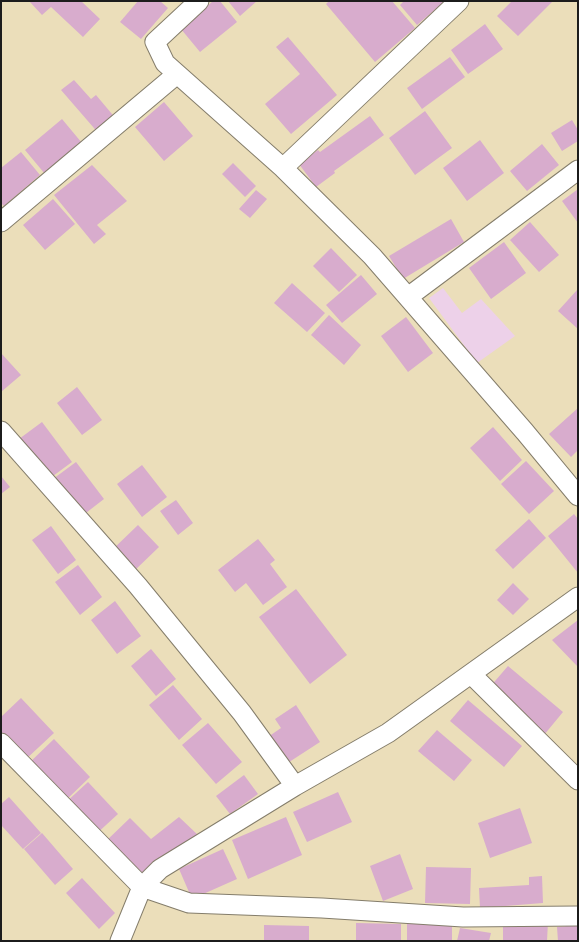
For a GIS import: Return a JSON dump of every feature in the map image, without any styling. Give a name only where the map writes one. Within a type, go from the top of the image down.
[{"type":"street","points":[[199,1],[155,42],[165,63],[283,168],[372,256],[578,496]]},
{"type":"street","points":[[283,168],[459,1]]},
{"type":"street","points":[[1,222],[177,74]]},
{"type":"street","points":[[408,297],[578,170]]},
{"type":"street","points":[[1,431],[138,586],[242,713],[295,786]]},
{"type":"street","points":[[120,941],[142,887],[160,869],[295,786],[388,733],[578,597]]},
{"type":"street","points":[[471,674],[578,780]]},
{"type":"street","points":[[1,743],[142,887],[189,903],[322,908],[463,917],[578,916]]},
{"type":"shaded area","points":[[443,288],[462,313],[481,299],[515,336],[477,363],[429,298]]},
{"type":"building","points":[[29,1],[81,1],[100,19],[83,37],[51,7],[42,15]]},
{"type":"building","points":[[138,1],[160,1],[168,8],[141,39],[120,22]]},
{"type":"building","points":[[213,1],[220,1],[237,22],[200,52],[181,29]]},
{"type":"building","points":[[228,1],[257,1],[240,16]]},
{"type":"building","points":[[329,1],[392,1],[415,28],[375,62],[326,4]]},
{"type":"building","points":[[404,1],[445,1],[417,25],[400,5]]},
{"type":"building","points":[[512,1],[553,1],[518,36],[497,16]]},
{"type":"building","points":[[485,24],[503,49],[468,74],[451,50]]},
{"type":"building","points":[[288,37],[337,95],[291,134],[265,104],[300,74],[276,47]]},
{"type":"building","points":[[450,57],[465,77],[422,109],[407,88]]},
{"type":"building","points":[[74,80],[91,99],[96,95],[117,120],[100,135],[61,90]]},
{"type":"building","points":[[164,102],[193,136],[164,161],[135,127]]},
{"type":"building","points":[[425,111],[452,148],[415,175],[389,138]]},
{"type":"building","points":[[370,116],[384,135],[334,171],[335,173],[316,187],[299,164],[318,150],[320,152]]},
{"type":"building","points":[[62,119],[82,143],[45,174],[25,150]]},
{"type":"building","points":[[572,120],[578,130],[578,141],[562,151],[551,133]]},
{"type":"building","points":[[480,140],[504,173],[467,201],[443,168]]},
{"type":"building","points":[[542,144],[559,165],[527,191],[510,171]]},
{"type":"building","points":[[21,152],[40,175],[4,206],[1,203],[1,168]]},
{"type":"building","points":[[233,163],[256,186],[245,197],[222,174]]},
{"type":"building","points":[[92,165],[127,201],[97,225],[106,234],[94,244],[54,195]]},
{"type":"building","points":[[578,189],[578,223],[562,201]]},
{"type":"building","points":[[256,190],[267,199],[250,218],[239,209]]},
{"type":"building","points":[[53,199],[75,224],[45,250],[23,225]]},
{"type":"building","points":[[451,219],[464,242],[403,279],[389,256]]},
{"type":"building","points":[[530,222],[559,255],[539,272],[510,240]]},
{"type":"building","points":[[504,242],[526,273],[491,299],[469,268]]},
{"type":"building","points":[[331,248],[357,275],[339,292],[313,266]]},
{"type":"building","points":[[361,275],[377,294],[342,323],[326,305]]},
{"type":"building","points":[[292,283],[325,313],[307,332],[274,303]]},
{"type":"building","points":[[578,291],[578,329],[558,311]]},
{"type":"building","points":[[329,315],[361,345],[344,365],[311,335]]},
{"type":"building","points":[[406,317],[433,353],[408,372],[381,336]]},
{"type":"building","points":[[1,353],[21,375],[1,392]]},
{"type":"building","points":[[77,387],[102,420],[82,435],[57,403]]},
{"type":"building","points":[[578,408],[578,450],[571,457],[549,434]]},
{"type":"building","points":[[42,422],[72,462],[49,479],[19,439]]},
{"type":"building","points":[[493,427],[522,460],[500,481],[470,448]]},
{"type":"building","points":[[526,461],[554,491],[529,514],[501,484]]},
{"type":"building","points":[[76,462],[104,499],[82,516],[53,479]]},
{"type":"building","points":[[142,465],[167,497],[142,517],[117,484]]},
{"type":"building","points":[[1,476],[10,487],[1,494]]},
{"type":"building","points":[[176,500],[193,523],[178,535],[160,511]]},
{"type":"building","points":[[574,514],[578,519],[578,573],[548,536]]},
{"type":"building","points":[[529,519],[546,538],[513,569],[495,550]]},
{"type":"building","points":[[138,525],[159,547],[132,573],[111,551]]},
{"type":"building","points":[[51,526],[76,560],[58,574],[32,540]]},
{"type":"building","points":[[258,539],[275,560],[270,564],[287,587],[263,605],[246,583],[235,592],[218,570]]},
{"type":"building","points":[[78,565],[102,597],[80,615],[55,582]]},
{"type":"building","points":[[513,583],[529,599],[513,615],[497,600]]},
{"type":"building","points":[[296,589],[347,655],[310,684],[259,617]]},
{"type":"building","points":[[115,601],[141,636],[117,654],[91,620]]},
{"type":"building","points":[[578,620],[578,667],[552,640]]},
{"type":"building","points":[[151,649],[176,679],[156,696],[131,666]]},
{"type":"building","points":[[508,666],[563,712],[544,735],[489,688]]},
{"type":"building","points":[[173,685],[202,719],[179,740],[149,705]]},
{"type":"building","points":[[21,698],[54,733],[24,761],[1,737],[1,717]]},
{"type":"building","points":[[468,700],[522,746],[504,767],[450,721]]},
{"type":"building","points":[[296,705],[320,742],[283,766],[265,739],[281,728],[275,719]]},
{"type":"building","points":[[208,723],[242,762],[216,784],[182,745]]},
{"type":"building","points":[[437,730],[472,760],[454,781],[418,751]]},
{"type":"building","points":[[54,739],[90,777],[62,804],[26,766]]},
{"type":"building","points":[[244,775],[258,794],[230,814],[216,796]]},
{"type":"building","points":[[88,782],[118,814],[94,836],[64,804]]},
{"type":"building","points":[[338,792],[352,822],[307,842],[293,812]]},
{"type":"building","points":[[9,797],[41,833],[23,849],[1,825],[1,804]]},
{"type":"building","points":[[520,808],[532,843],[490,858],[478,823]]},
{"type":"building","points":[[179,817],[198,835],[135,878],[103,844],[130,818],[151,839]]},
{"type":"building","points":[[286,817],[302,855],[248,879],[232,840]]},
{"type":"building","points":[[42,833],[73,869],[55,885],[24,849]]},
{"type":"building","points":[[223,849],[237,879],[192,899],[179,869]]},
{"type":"building","points":[[400,854],[413,889],[383,901],[370,866]]},
{"type":"building","points":[[426,867],[471,868],[470,904],[425,903]]},
{"type":"building","points":[[542,876],[543,903],[480,908],[479,888],[529,885],[529,877]]},
{"type":"building","points":[[82,878],[115,913],[99,929],[66,893]]},
{"type":"building","points":[[503,921],[548,922],[547,941],[503,941]]},
{"type":"building","points":[[356,923],[401,924],[401,941],[356,941]]},
{"type":"building","points":[[407,923],[452,924],[452,941],[407,941]]},
{"type":"building","points":[[264,925],[309,926],[309,941],[264,941]]},
{"type":"building","points":[[578,925],[578,941],[558,941],[557,927]]},
{"type":"building","points":[[460,928],[491,933],[489,941],[457,941]]}]
